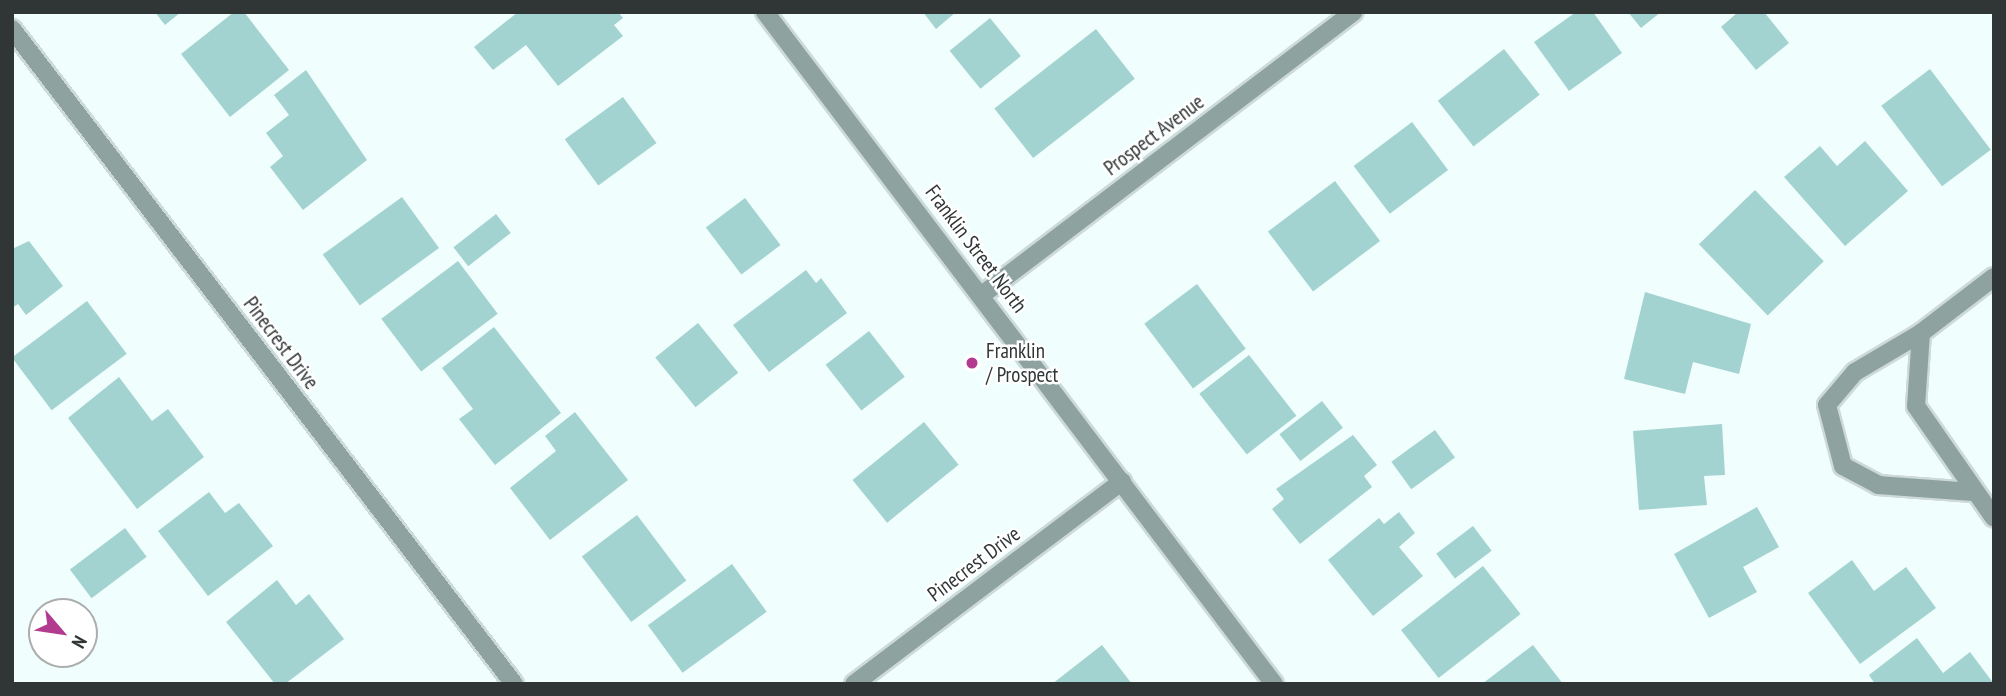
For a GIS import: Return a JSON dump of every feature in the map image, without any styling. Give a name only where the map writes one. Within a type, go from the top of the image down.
[{"type":"street","name":"Franklin Street North","points":[[765,12],[982,295],[1274,684]]},
{"type":"street","name":"Prospect Avenue","points":[[982,295],[1353,12]]},
{"type":"street","name":"Pinecrest Drive","points":[[12,29],[514,684]]},
{"type":"street","points":[[1973,492],[1878,485],[1843,466],[1828,405],[1855,372],[1921,333],[1994,276]]},
{"type":"street","points":[[1921,333],[1916,406],[1994,519]]},
{"type":"street","name":"Pinecrest Drive","points":[[854,684],[1122,481]]},
{"type":"building","points":[[155,12],[181,12],[165,25]]},
{"type":"building","points":[[234,12],[244,12],[289,70],[230,117],[181,54]]},
{"type":"building","points":[[518,12],[618,12],[623,18],[614,25],[623,36],[558,86],[526,45],[493,70],[474,47]]},
{"type":"building","points":[[923,12],[956,12],[936,29]]},
{"type":"building","points":[[1576,12],[1593,12],[1622,53],[1569,91],[1534,42]]},
{"type":"building","points":[[1628,12],[1661,12],[1641,28]]},
{"type":"building","points":[[1738,12],[1764,12],[1789,43],[1756,70],[1721,27]]},
{"type":"building","points":[[990,18],[1021,56],[980,89],[950,51]]},
{"type":"building","points":[[1096,29],[1135,79],[1033,158],[994,108]]},
{"type":"building","points":[[1504,49],[1540,95],[1474,146],[1438,101]]},
{"type":"building","points":[[1930,69],[1991,150],[1942,186],[1881,106]]},
{"type":"building","points":[[306,70],[367,160],[303,210],[270,167],[283,156],[266,133],[289,115],[274,95]]},
{"type":"building","points":[[623,97],[657,143],[598,185],[565,139]]},
{"type":"building","points":[[1412,122],[1448,170],[1390,214],[1354,166]]},
{"type":"building","points":[[1865,141],[1908,191],[1845,246],[1784,177],[1820,146],[1837,166]]},
{"type":"building","points":[[1335,181],[1380,241],[1313,291],[1268,232]]},
{"type":"building","points":[[1755,190],[1824,261],[1768,315],[1699,244]]},
{"type":"building","points":[[402,197],[439,248],[360,306],[323,255]]},
{"type":"building","points":[[745,198],[781,245],[741,275],[706,227]]},
{"type":"building","points":[[496,214],[511,233],[468,266],[453,247]]},
{"type":"building","points":[[29,241],[63,286],[26,315],[18,304],[12,308],[12,249]]},
{"type":"building","points":[[458,261],[498,314],[421,371],[381,319]]},
{"type":"building","points":[[806,270],[816,283],[821,278],[847,313],[769,372],[733,325]]},
{"type":"building","points":[[1197,284],[1246,349],[1193,388],[1144,324]]},
{"type":"building","points":[[1645,292],[1751,324],[1739,374],[1693,362],[1685,394],[1624,379]]},
{"type":"building","points":[[87,301],[127,354],[52,410],[12,358]]},
{"type":"building","points":[[698,323],[738,373],[696,407],[655,358]]},
{"type":"building","points":[[494,327],[561,413],[495,465],[459,419],[473,409],[442,368]]},
{"type":"building","points":[[869,331],[905,377],[861,411],[826,365]]},
{"type":"building","points":[[1249,355],[1296,416],[1247,454],[1199,394]]},
{"type":"building","points":[[119,377],[152,421],[168,409],[204,457],[137,509],[68,418]]},
{"type":"building","points":[[1322,401],[1343,428],[1300,461],[1279,434]]},
{"type":"building","points":[[575,412],[628,480],[550,540],[510,488],[556,451],[545,436]]},
{"type":"building","points":[[924,422],[959,465],[887,523],[853,480]]},
{"type":"building","points":[[1722,424],[1725,475],[1704,476],[1707,505],[1639,510],[1633,431]]},
{"type":"building","points":[[1435,430],[1455,458],[1411,489],[1391,462]]},
{"type":"building","points":[[1353,435],[1377,465],[1364,476],[1372,487],[1300,544],[1272,509],[1284,499],[1276,489]]},
{"type":"building","points":[[209,492],[225,513],[239,503],[273,546],[208,596],[158,531]]},
{"type":"building","points":[[1757,507],[1779,547],[1743,567],[1757,592],[1709,618],[1674,554]]},
{"type":"building","points":[[1399,512],[1415,533],[1399,547],[1423,576],[1373,616],[1328,560],[1379,518],[1384,524]]},
{"type":"building","points":[[637,515],[686,580],[631,622],[582,557]]},
{"type":"building","points":[[1473,526],[1492,551],[1455,578],[1436,554]]},
{"type":"building","points":[[125,528],[147,557],[91,598],[70,570]]},
{"type":"building","points":[[1852,560],[1874,591],[1906,567],[1936,608],[1860,664],[1808,593]]},
{"type":"building","points":[[732,564],[767,612],[683,673],[648,625]]},
{"type":"building","points":[[1483,566],[1521,614],[1439,678],[1401,630]]},
{"type":"building","points":[[277,580],[296,605],[309,594],[344,639],[285,684],[275,684],[226,622]]},
{"type":"building","points":[[1917,638],[1943,673],[1970,652],[1994,684],[1875,684],[1869,675]]},
{"type":"building","points":[[1102,645],[1132,684],[1052,684]]},
{"type":"building","points":[[1533,645],[1563,684],[1482,684]]},
{"type":"place","name":"Franklin / Prospect","points":[[972,363]]}]
